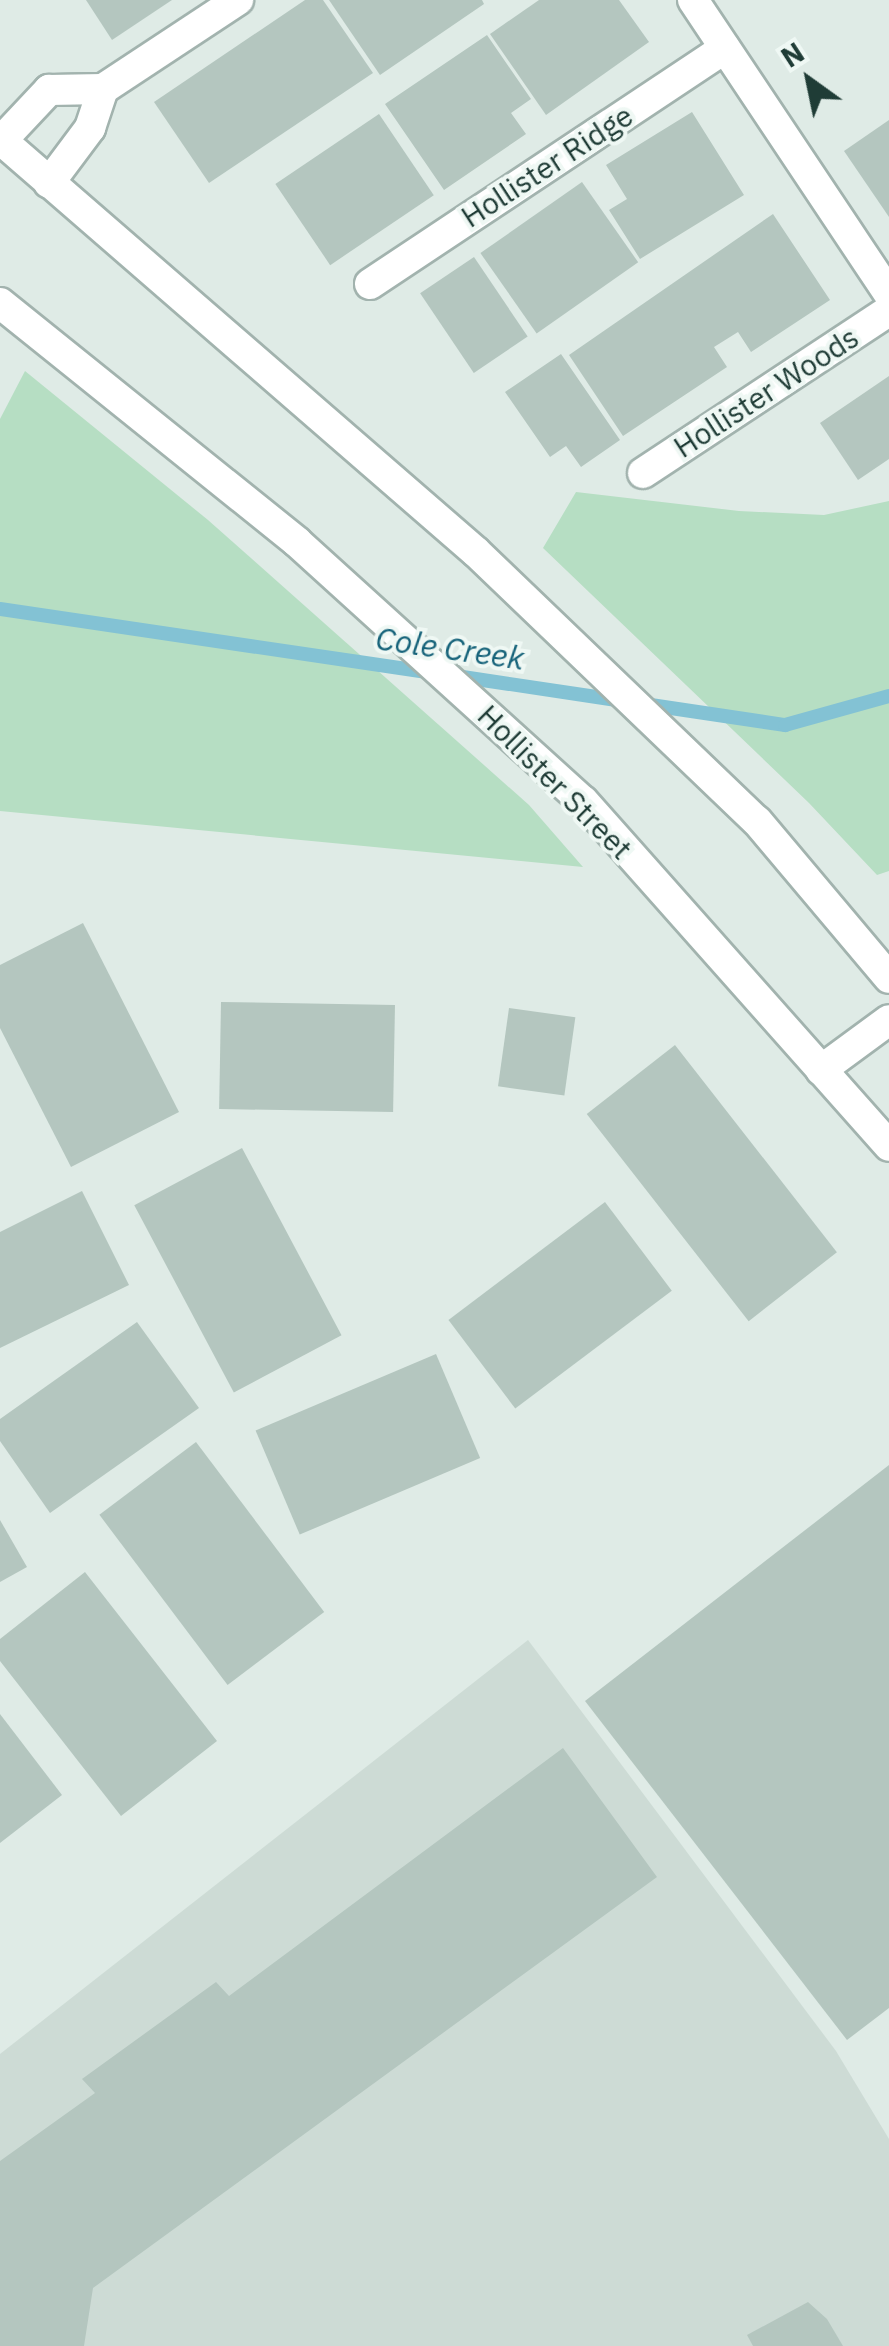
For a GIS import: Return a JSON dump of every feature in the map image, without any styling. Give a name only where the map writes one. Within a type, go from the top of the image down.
[{"type":"main road","points":[[238,0],[103,88],[49,90],[1,139],[476,552],[757,821],[889,978]]},
{"type":"main road","points":[[693,0],[889,294]]},
{"type":"main road","name":"Hollister Ridge","points":[[370,284],[725,48]]},
{"type":"main road","points":[[49,183],[90,128],[103,88]]},
{"type":"main road","name":"Hollister Street","points":[[0,303],[298,542],[583,800],[889,1146]]},
{"type":"main road","name":"Hollister Woods","points":[[643,473],[889,310]]},
{"type":"main road","points":[[822,1070],[889,1020]]},
{"type":"shaded area","points":[[528,1640],[836,2051],[889,2139],[889,2346],[0,2346],[0,2054]]},
{"type":"green space","points":[[25,371],[208,520],[529,805],[583,867],[0,811],[0,419]]},
{"type":"green space","points":[[576,492],[739,511],[824,515],[889,501],[889,871],[877,875],[809,803],[543,548]]},
{"type":"building","points":[[86,0],[172,0],[112,40]]},
{"type":"building","points":[[305,0],[323,0],[373,73],[209,183],[154,102]]},
{"type":"building","points":[[329,0],[482,0],[484,4],[380,75]]},
{"type":"building","points":[[539,0],[619,0],[649,42],[546,115],[490,34]]},
{"type":"building","points":[[487,35],[531,99],[511,113],[526,134],[444,190],[385,104]]},
{"type":"building","points":[[692,112],[744,195],[640,259],[609,210],[627,199],[606,165]]},
{"type":"building","points":[[379,114],[434,195],[330,265],[275,184]]},
{"type":"building","points":[[889,120],[889,217],[844,151]]},
{"type":"building","points":[[582,182],[638,262],[537,333],[480,253]]},
{"type":"building","points":[[773,214],[830,300],[751,352],[738,332],[714,347],[727,367],[623,436],[569,355]]},
{"type":"building","points":[[474,257],[528,337],[474,373],[420,293]]},
{"type":"building","points":[[561,354],[620,440],[581,467],[566,446],[550,457],[505,392]]},
{"type":"building","points":[[889,376],[889,459],[858,480],[820,423]]},
{"type":"building","points":[[83,923],[179,1112],[71,1167],[0,1028],[0,965]]},
{"type":"building","points":[[221,1002],[395,1005],[393,1112],[219,1109]]},
{"type":"building","points":[[509,1008],[575,1017],[564,1096],[498,1086]]},
{"type":"building","points":[[675,1045],[837,1252],[749,1321],[587,1114]]},
{"type":"building","points":[[242,1148],[342,1335],[234,1392],[134,1205]]},
{"type":"building","points":[[82,1191],[129,1285],[0,1348],[0,1232]]},
{"type":"building","points":[[605,1202],[672,1291],[515,1409],[448,1320]]},
{"type":"building","points":[[137,1322],[199,1408],[50,1513],[0,1441],[0,1419]]},
{"type":"building","points":[[436,1354],[480,1458],[300,1535],[256,1431]]},
{"type":"building","points":[[196,1442],[324,1612],[228,1685],[99,1515]]},
{"type":"building","points":[[889,1465],[889,2008],[847,2040],[585,1701]]},
{"type":"building","points":[[0,1520],[27,1567],[0,1582]]},
{"type":"building","points":[[85,1572],[217,1741],[121,1816],[0,1661],[0,1639]]},
{"type":"building","points":[[0,1714],[62,1795],[0,1843]]},
{"type":"building","points":[[563,1748],[657,1877],[93,2288],[84,2346],[0,2346],[0,2161],[95,2093],[82,2079],[216,1982],[229,1996]]},
{"type":"building","points":[[808,2302],[827,2319],[843,2346],[753,2346],[747,2335]]},
{"type":"waterway","name":"Cole Creek","points":[[0,609],[435,673]]},
{"type":"waterway","name":"Cole Creek","points":[[456,676],[623,701]]},
{"type":"waterway","name":"Cole Creek","points":[[644,704],[785,725],[889,696]]}]
